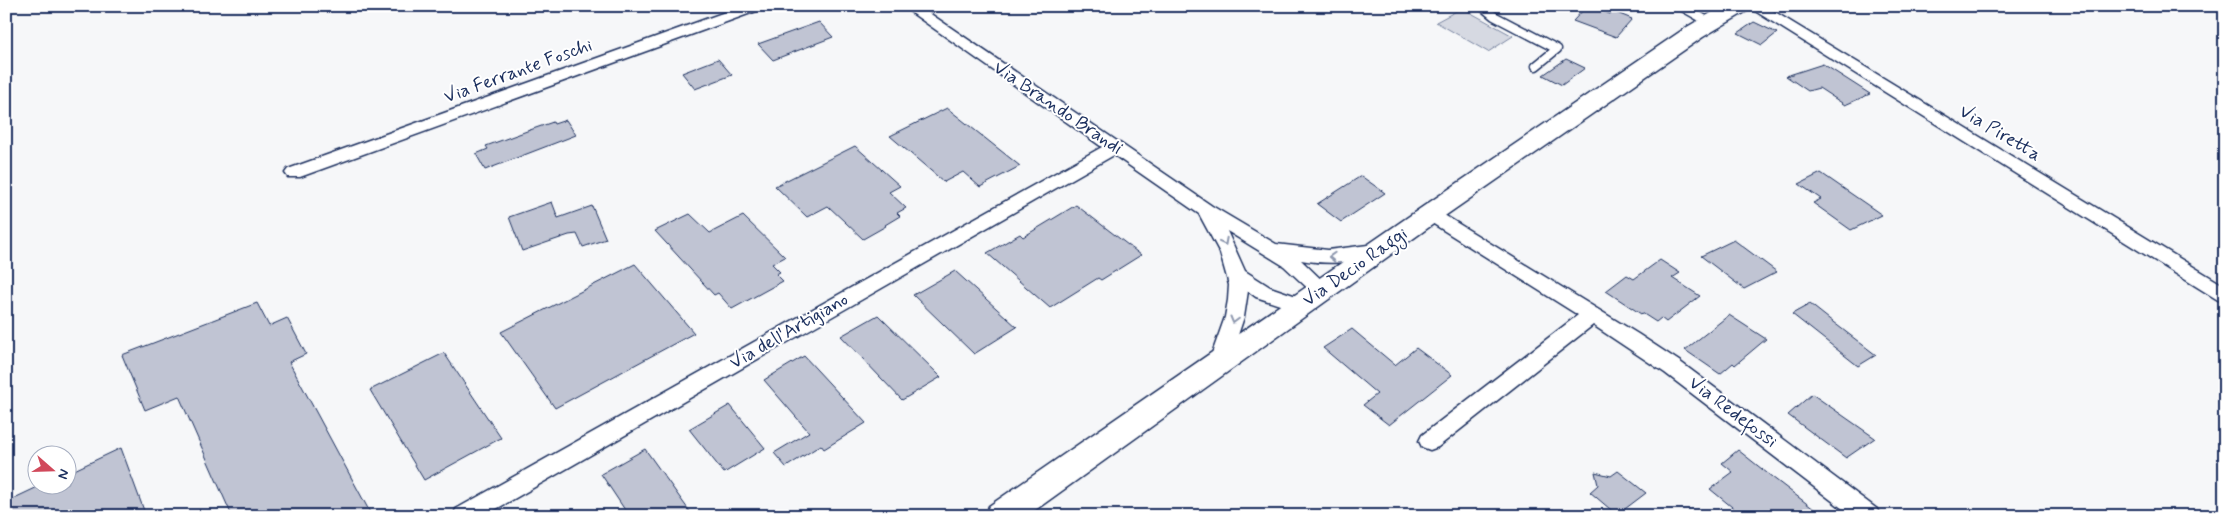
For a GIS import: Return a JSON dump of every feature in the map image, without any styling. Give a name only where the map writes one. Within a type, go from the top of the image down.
[{"type":"main road","name":"Via Decio Raggi","points":[[1001,516],[1430,214],[1711,23],[1739,6]]},
{"type":"street","name":"Via Ferrante Foschi","points":[[294,173],[757,6]]},
{"type":"street","name":"Via Brando Brandi","points":[[910,6],[1206,210],[1267,246],[1302,270],[1312,297]]},
{"type":"street","name":"Via Piretta","points":[[1754,6],[1839,60],[2225,295]]},
{"type":"street","name":"Via dell'Artigiano","points":[[464,516],[1114,147]]},
{"type":"street","name":"Via Brando Brandi","points":[[1206,210],[1231,254],[1239,276],[1238,309],[1219,362]]},
{"type":"street","name":"Via Redefossi","points":[[1430,214],[1592,314],[1672,367],[1869,516]]},
{"type":"street","name":"Via Brando Brandi","points":[[1267,246],[1316,257],[1341,258],[1380,250]]},
{"type":"street","points":[[1239,276],[1263,292],[1312,297]]},
{"type":"street","points":[[1430,440],[1592,314]]},
{"type":"lane","points":[[1482,6],[1494,16],[1558,49],[1536,66]]},
{"type":"lane","points":[[1681,6],[1711,23]]},
{"type":"shaded area","points":[[1462,8],[1513,36],[1488,52],[1436,22]]},
{"type":"building","points":[[1587,6],[1610,14],[1612,11],[1632,19],[1616,37],[1573,21]]},
{"type":"building","points":[[819,22],[833,37],[773,60],[758,44]]},
{"type":"building","points":[[1754,22],[1777,33],[1762,45],[1738,33]]},
{"type":"building","points":[[718,59],[732,75],[695,89],[682,73]]},
{"type":"building","points":[[1566,59],[1585,68],[1562,85],[1543,75]]},
{"type":"building","points":[[1823,64],[1870,94],[1845,105],[1819,88],[1808,91],[1786,76]]},
{"type":"building","points":[[947,108],[1020,166],[980,187],[963,172],[944,182],[890,136]]},
{"type":"building","points":[[566,120],[576,135],[485,170],[476,154],[488,149],[486,146],[553,122],[554,124]]},
{"type":"building","points":[[855,146],[900,186],[889,192],[906,208],[897,213],[900,216],[863,239],[828,206],[807,217],[775,186]]},
{"type":"building","points":[[1821,173],[1882,215],[1851,230],[1813,203],[1821,199],[1799,184]]},
{"type":"building","points":[[1361,176],[1385,193],[1341,222],[1317,204]]},
{"type":"building","points":[[552,202],[558,218],[592,206],[606,239],[583,247],[577,234],[569,235],[522,251],[509,217]]},
{"type":"building","points":[[1076,205],[1141,255],[1101,280],[1098,278],[1050,308],[987,253],[1020,234],[1023,237]]},
{"type":"building","points":[[690,214],[710,233],[743,216],[785,257],[772,264],[780,272],[776,274],[783,281],[732,309],[718,293],[714,295],[655,231]]},
{"type":"building","points":[[1734,240],[1777,272],[1744,289],[1701,256]]},
{"type":"building","points":[[1660,260],[1680,273],[1672,278],[1700,296],[1666,322],[1661,318],[1656,322],[1606,291],[1627,275],[1634,279]]},
{"type":"building","points":[[635,264],[694,333],[555,408],[501,332]]},
{"type":"building","points":[[955,271],[1017,327],[974,354],[913,295]]},
{"type":"building","points":[[257,303],[269,326],[287,318],[306,354],[289,362],[372,516],[232,516],[179,396],[145,410],[122,355]]},
{"type":"building","points":[[1810,304],[1876,355],[1858,366],[1792,314]]},
{"type":"building","points":[[878,315],[941,377],[902,400],[841,336]]},
{"type":"building","points":[[1729,315],[1766,339],[1735,365],[1733,363],[1720,374],[1685,350]]},
{"type":"building","points":[[1352,329],[1395,365],[1416,348],[1452,375],[1389,425],[1363,405],[1377,394],[1323,348]]},
{"type":"building","points":[[444,353],[501,438],[424,480],[370,390]]},
{"type":"building","points":[[804,356],[866,423],[824,449],[821,445],[786,467],[774,453],[809,432],[764,380]]},
{"type":"building","points":[[1812,394],[1875,438],[1846,458],[1788,415]]},
{"type":"building","points":[[730,405],[765,448],[724,473],[689,429]]},
{"type":"building","points":[[121,448],[146,516],[6,516],[6,502],[28,492],[28,494],[78,494],[78,468]]},
{"type":"building","points":[[645,449],[693,516],[629,516],[601,474]]},
{"type":"building","points":[[1738,450],[1823,516],[1743,516],[1710,489],[1733,472],[1722,463]]},
{"type":"building","points":[[1618,471],[1646,493],[1617,515],[1590,492],[1598,485],[1595,472],[1611,476]]}]
